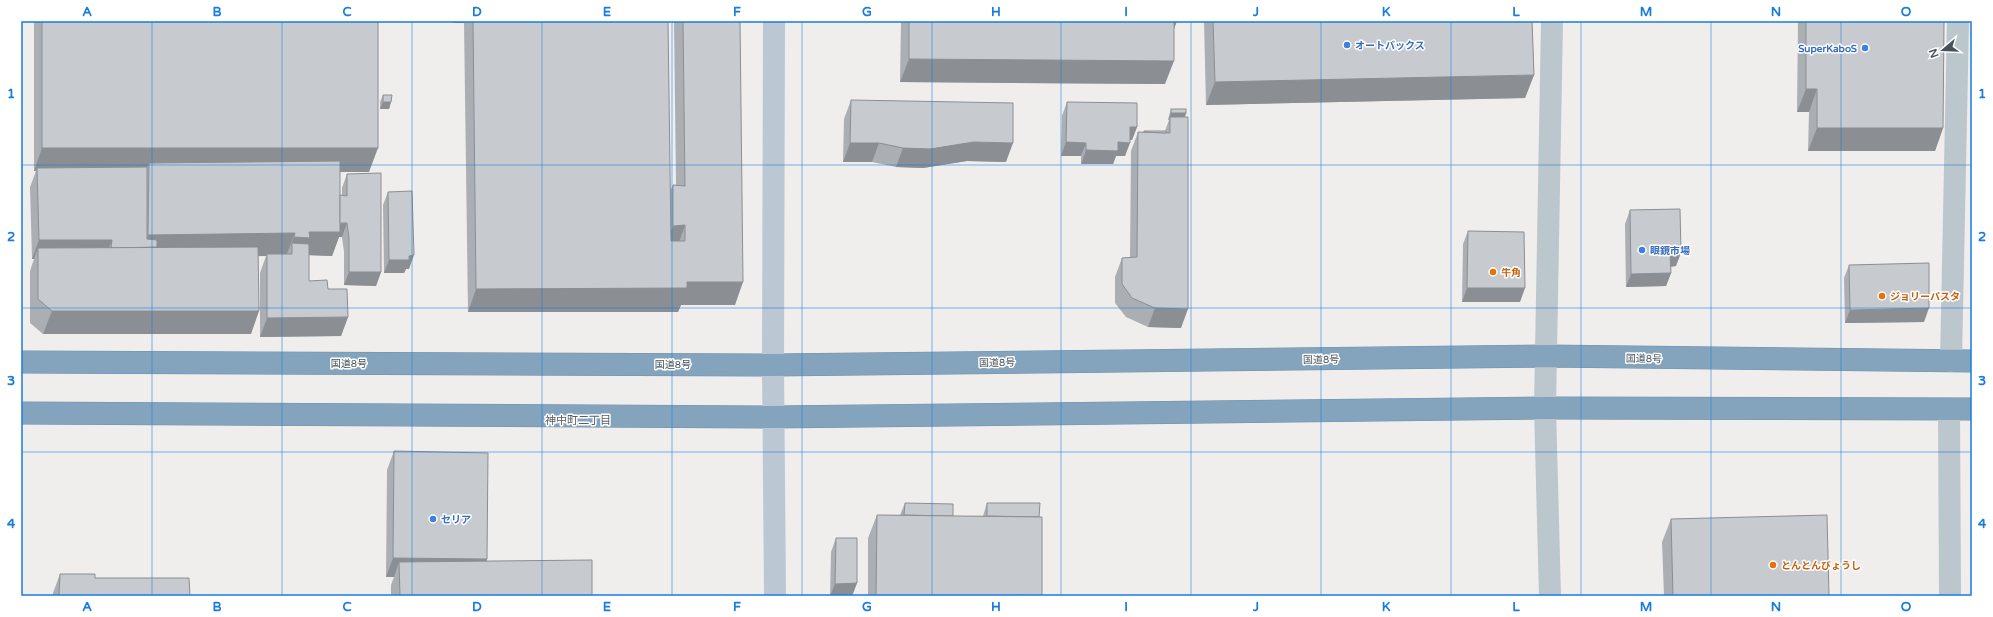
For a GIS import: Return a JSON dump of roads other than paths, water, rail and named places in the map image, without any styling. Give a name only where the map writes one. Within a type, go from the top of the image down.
[{"type":"highway","name":"国道8号","points":[[21,362],[773,365],[1547,356],[1972,361]]},
{"type":"highway","points":[[21,413],[773,417],[1545,408],[1972,408]]},
{"type":"street","points":[[774,21],[773,417],[775,596]]},
{"type":"street","points":[[1550,596],[1545,408],[1552,21]]},
{"type":"street","points":[[1951,361],[1958,21]]},
{"type":"street","points":[[1949,409],[1950,596]]},
{"type":"place","name":"オートバックス","points":[[1347,45]]},
{"type":"place","name":"SuperKaboS","points":[[1865,48]]},
{"type":"place","name":"眼鏡市場","points":[[1642,250]]},
{"type":"place","name":"牛角","points":[[1493,272]]},
{"type":"place","name":"ジョリーパスタ","points":[[1882,296]]},
{"type":"place","name":"セリア","points":[[433,519]]},
{"type":"place","name":"とんとんびょうし","points":[[1773,565]]},
{"type":"district","name":"神中町二丁目","points":[[578,420]]}]
